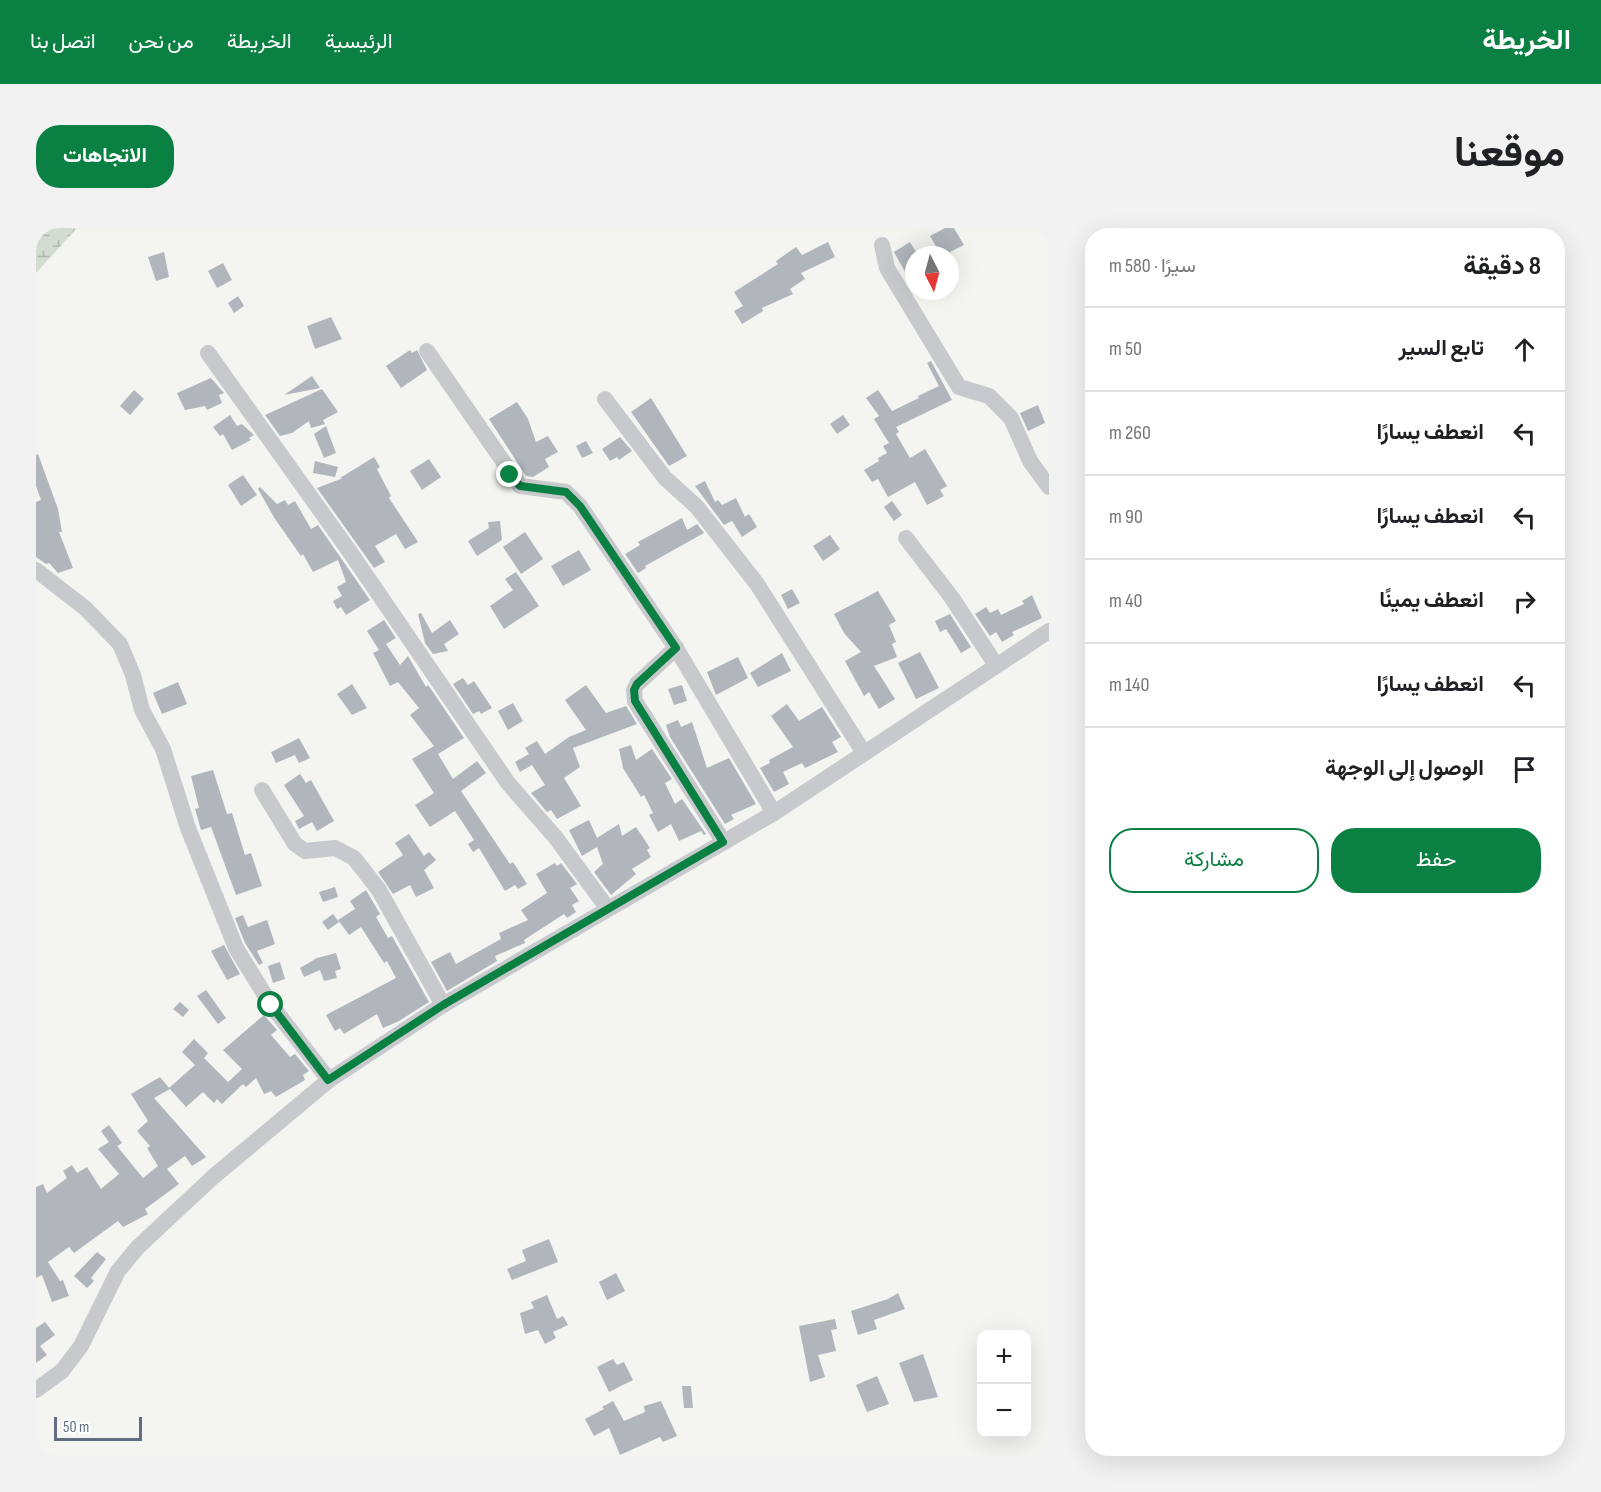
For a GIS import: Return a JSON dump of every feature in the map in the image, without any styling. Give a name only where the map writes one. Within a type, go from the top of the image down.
[{"type":"street","points":[[882,245],[887,268],[959,387],[989,396],[1011,418],[1030,461],[1049,487]]},
{"type":"street","points":[[427,351],[520,486],[566,492],[580,506],[676,648],[774,813]]},
{"type":"street","points":[[208,352],[350,552],[508,783],[556,838],[608,909]]},
{"type":"street","points":[[605,399],[664,478],[697,507],[757,584],[864,753]]},
{"type":"street","points":[[906,538],[952,597],[996,665]]},
{"type":"street","points":[[36,570],[85,608],[120,644],[134,675],[142,710],[163,749],[188,828],[236,948],[271,1005],[328,1080]]},
{"type":"street","points":[[36,1390],[62,1371],[81,1346],[118,1271],[138,1247],[213,1177],[328,1080],[443,1005],[774,813],[1049,631]]},
{"type":"street","points":[[676,648],[637,684],[634,690],[635,701],[723,842]]},
{"type":"street","points":[[262,790],[295,844],[305,851],[335,848],[354,858],[379,890],[443,1005]]},
{"type":"green space","points":[[36,228],[77,228],[36,273]]},
{"type":"building","points":[[945,228],[954,228],[964,245],[959,248],[936,246],[930,236]]},
{"type":"building","points":[[828,242],[835,257],[801,273],[805,279],[790,289],[793,294],[762,308],[763,311],[742,324],[734,311],[743,306],[734,292],[778,264],[776,261],[796,247],[802,255]]},
{"type":"building","points":[[910,242],[912,246],[905,246],[905,272],[894,252]]},
{"type":"building","points":[[164,252],[169,277],[156,281],[148,257]]},
{"type":"building","points":[[223,263],[232,280],[217,288],[208,271]]},
{"type":"building","points":[[238,296],[244,306],[234,313],[228,303]]},
{"type":"building","points":[[331,317],[342,339],[315,349],[307,326]]},
{"type":"building","points":[[410,350],[412,353],[417,350],[427,370],[401,388],[386,366]]},
{"type":"building","points":[[931,361],[952,400],[896,427],[899,432],[896,434],[910,458],[925,449],[947,486],[940,490],[944,496],[927,505],[915,482],[888,497],[878,479],[872,482],[864,470],[887,453],[883,446],[889,443],[874,419],[879,416],[866,398],[878,390],[892,411],[919,398],[918,396],[939,386],[927,363]]},
{"type":"building","points":[[312,376],[320,388],[284,395]]},
{"type":"building","points":[[211,378],[224,393],[219,395],[222,403],[207,410],[205,406],[185,410],[177,393]]},
{"type":"building","points":[[322,389],[338,412],[323,420],[325,424],[311,428],[309,421],[292,433],[280,436],[265,415]]},
{"type":"building","points":[[134,390],[144,399],[130,415],[120,406]]},
{"type":"building","points":[[651,398],[687,456],[669,466],[631,412]]},
{"type":"building","points":[[517,402],[528,419],[536,442],[548,436],[558,452],[545,459],[549,467],[533,477],[526,476],[489,419]]},
{"type":"building","points":[[1038,405],[1045,423],[1028,431],[1020,413]]},
{"type":"building","points":[[230,415],[237,426],[242,424],[254,435],[249,438],[251,440],[232,450],[223,434],[220,436],[213,427]]},
{"type":"building","points":[[843,415],[850,425],[837,434],[830,424]]},
{"type":"building","points":[[326,426],[336,453],[324,458],[314,434]]},
{"type":"building","points":[[620,437],[632,451],[619,460],[617,457],[610,461],[602,449]]},
{"type":"building","points":[[586,441],[593,453],[582,458],[576,446]]},
{"type":"building","points":[[38,454],[58,509],[62,532],[59,532],[73,568],[58,573],[49,563],[46,564],[36,557],[36,502],[41,500],[36,486],[36,455]]},
{"type":"building","points":[[374,457],[380,467],[377,469],[391,496],[389,498],[418,542],[405,549],[396,534],[375,546],[385,562],[374,568],[317,488],[343,478],[340,478]]},
{"type":"building","points":[[429,459],[441,477],[422,490],[410,471]]},
{"type":"building","points":[[315,461],[338,467],[335,477],[313,473]]},
{"type":"building","points":[[243,475],[257,495],[241,506],[228,485]]},
{"type":"building","points":[[705,481],[715,502],[718,500],[722,505],[736,498],[745,517],[749,514],[757,527],[742,537],[732,521],[724,525],[695,486]]},
{"type":"building","points":[[260,487],[277,504],[285,500],[288,505],[295,501],[311,529],[318,525],[370,600],[346,615],[341,607],[337,609],[333,601],[342,596],[337,587],[346,582],[338,560],[313,572],[303,554],[301,556],[275,519],[258,489]]},
{"type":"building","points":[[892,501],[902,515],[894,521],[884,507]]},
{"type":"building","points":[[682,518],[687,530],[697,524],[704,533],[645,566],[646,568],[638,573],[625,554],[640,545],[638,542]]},
{"type":"building","points":[[500,521],[502,540],[477,556],[468,541],[489,528],[488,522]]},
{"type":"building","points":[[525,532],[543,559],[521,574],[503,547]]},
{"type":"building","points":[[830,535],[840,549],[823,561],[813,546]]},
{"type":"building","points":[[579,550],[591,570],[563,586],[551,566]]},
{"type":"building","points":[[516,572],[539,606],[504,629],[490,606],[513,590],[505,579]]},
{"type":"building","points":[[792,589],[800,603],[788,609],[781,595]]},
{"type":"building","points":[[878,591],[896,621],[889,625],[896,642],[892,644],[897,657],[874,666],[895,699],[879,709],[869,692],[864,696],[845,661],[861,652],[844,633],[834,614]]},
{"type":"building","points":[[1032,595],[1042,618],[1012,632],[1014,635],[1002,642],[996,632],[990,636],[975,614],[986,607],[990,613],[998,609],[1001,615],[1024,604],[1022,601]]},
{"type":"building","points":[[421,613],[432,633],[450,620],[459,634],[444,644],[448,651],[433,654],[425,643],[418,614]]},
{"type":"building","points":[[950,614],[971,647],[961,653],[946,629],[940,632],[935,621]]},
{"type":"building","points":[[384,620],[396,638],[386,644],[400,665],[408,656],[426,687],[428,685],[464,738],[438,754],[453,779],[477,761],[486,773],[461,791],[510,864],[513,862],[527,884],[518,889],[515,885],[505,891],[479,848],[473,852],[468,844],[474,840],[455,811],[430,827],[415,805],[434,793],[412,759],[434,746],[410,715],[419,708],[398,682],[390,686],[373,653],[379,650],[367,631]]},
{"type":"building","points":[[920,652],[939,688],[916,699],[898,663]]},
{"type":"building","points":[[782,653],[791,671],[758,687],[750,673]]},
{"type":"building","points":[[738,657],[748,678],[716,695],[707,672]]},
{"type":"building","points":[[463,678],[468,685],[474,681],[492,708],[481,714],[479,711],[473,714],[453,684]]},
{"type":"building","points":[[178,682],[187,704],[162,714],[153,693]]},
{"type":"building","points":[[352,684],[367,708],[352,715],[337,694]]},
{"type":"building","points":[[586,685],[606,713],[626,706],[637,724],[573,748],[580,767],[564,778],[581,806],[557,819],[551,810],[547,812],[531,793],[545,785],[532,765],[520,772],[515,762],[529,754],[525,748],[537,741],[545,754],[569,737],[586,730],[565,700]]},
{"type":"building","points":[[682,685],[687,701],[674,705],[668,689]]},
{"type":"building","points":[[513,703],[523,721],[508,730],[498,711]]},
{"type":"building","points":[[787,704],[799,721],[822,707],[841,737],[832,742],[838,752],[805,768],[802,763],[783,772],[789,784],[774,792],[760,768],[770,763],[769,760],[793,747],[771,716]]},
{"type":"building","points":[[678,720],[681,727],[692,722],[707,768],[729,758],[756,804],[731,815],[734,819],[725,824],[670,737],[666,725]]},
{"type":"building","points":[[299,738],[310,758],[299,763],[295,755],[276,763],[271,752]]},
{"type":"building","points":[[631,745],[636,760],[652,749],[672,779],[665,783],[675,804],[682,799],[706,834],[704,835],[701,831],[679,841],[671,824],[658,832],[649,815],[653,813],[644,795],[641,797],[623,768],[619,749]]},
{"type":"building","points":[[213,770],[227,814],[232,813],[245,855],[251,853],[262,886],[236,895],[211,827],[201,830],[195,809],[199,808],[191,776]]},
{"type":"building","points":[[300,774],[306,783],[311,780],[334,821],[317,831],[312,822],[299,829],[295,821],[304,816],[284,785]]},
{"type":"building","points":[[589,820],[597,838],[619,824],[622,836],[636,827],[650,848],[647,850],[651,857],[632,869],[636,874],[611,895],[594,872],[603,864],[597,847],[582,856],[569,830]]},
{"type":"building","points":[[409,834],[424,856],[429,852],[436,860],[424,870],[434,888],[416,897],[410,885],[393,894],[378,872],[403,855],[395,843]]},
{"type":"building","points":[[555,863],[557,866],[561,863],[577,884],[570,888],[579,901],[572,905],[576,912],[567,918],[564,914],[524,940],[525,943],[495,956],[497,961],[447,991],[431,962],[450,952],[456,964],[501,939],[499,933],[528,920],[521,910],[547,893],[536,874]]},
{"type":"building","points":[[335,887],[338,897],[323,902],[319,892]]},
{"type":"building","points":[[366,890],[380,914],[376,917],[388,938],[392,936],[429,1002],[383,1028],[377,1014],[344,1034],[340,1028],[335,1031],[326,1015],[396,978],[387,961],[384,963],[361,927],[349,935],[338,920],[355,909],[350,901]]},
{"type":"building","points":[[333,914],[339,922],[328,930],[322,922]]},
{"type":"building","points":[[243,915],[248,927],[267,920],[275,944],[257,951],[263,963],[259,965],[245,943],[235,918]]},
{"type":"building","points":[[224,945],[240,974],[227,980],[211,951]]},
{"type":"building","points":[[336,953],[341,969],[335,971],[337,978],[324,981],[320,970],[304,977],[300,968],[317,958]]},
{"type":"building","points":[[280,962],[285,979],[273,983],[268,966]]},
{"type":"building","points":[[206,990],[226,1018],[218,1024],[197,996]]},
{"type":"building","points":[[180,1002],[189,1010],[183,1017],[173,1009]]},
{"type":"building","points":[[264,1015],[277,1030],[271,1035],[290,1057],[295,1054],[309,1071],[303,1075],[305,1080],[276,1097],[271,1091],[264,1094],[256,1078],[246,1087],[243,1084],[222,1104],[217,1099],[214,1103],[203,1092],[186,1107],[169,1088],[195,1065],[182,1052],[194,1039],[208,1053],[204,1058],[228,1082],[242,1069],[223,1050]]},
{"type":"building","points":[[160,1077],[170,1089],[154,1098],[206,1157],[192,1166],[185,1156],[167,1169],[179,1184],[145,1209],[148,1214],[123,1227],[118,1221],[74,1253],[69,1247],[48,1262],[60,1281],[63,1280],[69,1296],[52,1302],[42,1275],[36,1278],[36,1187],[43,1184],[47,1193],[67,1178],[63,1171],[72,1165],[77,1173],[87,1167],[101,1189],[119,1174],[98,1149],[109,1142],[101,1131],[109,1125],[122,1143],[117,1146],[143,1178],[158,1166],[147,1148],[150,1146],[137,1131],[148,1121],[131,1094]]},
{"type":"building","points":[[549,1239],[558,1262],[512,1280],[507,1269],[526,1261],[522,1250]]},
{"type":"building","points":[[97,1252],[106,1259],[91,1278],[94,1281],[87,1288],[74,1276]]},
{"type":"building","points":[[616,1273],[625,1291],[607,1300],[599,1282]]},
{"type":"building","points":[[898,1293],[905,1309],[874,1320],[877,1329],[858,1335],[851,1311],[888,1299]]},
{"type":"building","points":[[547,1295],[557,1319],[563,1316],[568,1325],[553,1332],[556,1338],[545,1344],[538,1330],[525,1334],[520,1313],[534,1308],[531,1302]]},
{"type":"building","points":[[835,1319],[837,1329],[831,1330],[836,1351],[818,1355],[825,1377],[810,1382],[799,1326]]},
{"type":"building","points":[[45,1322],[55,1335],[40,1346],[47,1355],[36,1363],[36,1328]]},
{"type":"building","points":[[923,1354],[938,1397],[914,1402],[899,1363]]},
{"type":"building","points":[[613,1359],[617,1365],[624,1362],[633,1380],[609,1392],[597,1367]]},
{"type":"building","points":[[877,1376],[889,1404],[867,1412],[856,1385]]},
{"type":"building","points":[[682,1386],[691,1386],[693,1408],[684,1408]]},
{"type":"building","points":[[613,1401],[624,1421],[645,1412],[644,1406],[661,1401],[677,1436],[663,1442],[660,1437],[620,1455],[609,1428],[594,1436],[585,1419],[604,1409],[602,1407]]},
{"type":"route","points":[[271,1005],[328,1080],[443,1005],[723,842],[635,701],[634,690],[637,684],[676,648],[580,506],[566,492],[520,486],[510,475]]}]
